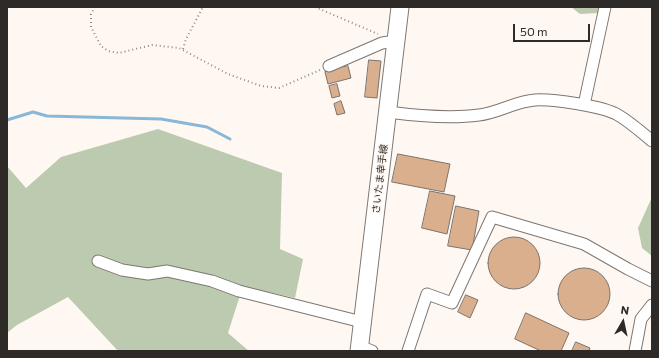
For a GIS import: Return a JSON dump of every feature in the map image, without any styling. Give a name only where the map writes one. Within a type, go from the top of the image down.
[{"type":"main road","name":"さいたま幸手線","points":[[363,349],[362,322],[400,7]]},
{"type":"street","points":[[584,104],[605,7]]},
{"type":"street","points":[[329,66],[382,43],[396,41]]},
{"type":"street","points":[[388,112],[415,116],[456,117],[480,115],[534,100],[584,104],[609,110],[619,115],[652,141]]},
{"type":"street","points":[[408,351],[427,294],[452,303],[492,217],[584,244],[652,281]]},
{"type":"street","points":[[98,261],[129,271],[148,274],[167,271],[212,281],[239,291],[362,322]]},
{"type":"street","points":[[635,351],[641,318],[652,305]]},
{"type":"path","points":[[95,7],[91,14],[91,28],[101,46],[108,51],[119,53],[152,45],[183,49],[228,74],[261,86],[279,88],[329,66]]},
{"type":"path","points":[[183,49],[186,39],[203,7]]},
{"type":"path","points":[[314,7],[396,41]]},
{"type":"green space","points":[[571,7],[600,7],[599,13],[580,14]]},
{"type":"green space","points":[[158,129],[282,173],[280,249],[303,259],[295,298],[243,286],[228,333],[249,351],[118,351],[68,297],[17,325],[7,333],[7,166],[26,188],[61,157]]},
{"type":"green space","points":[[652,197],[652,256],[642,248],[638,228]]},
{"type":"building","points":[[369,60],[381,61],[377,98],[365,97]]},
{"type":"building","points":[[348,66],[351,78],[328,84],[325,72]]},
{"type":"building","points":[[337,84],[340,96],[332,98],[329,86]]},
{"type":"building","points":[[341,101],[345,113],[337,115],[334,104]]},
{"type":"building","points":[[398,154],[450,164],[444,192],[392,182]]},
{"type":"building","points":[[430,191],[455,196],[447,234],[422,228]]},
{"type":"building","points":[[456,206],[479,211],[472,250],[448,246]]},
{"type":"building","points":[[509,237],[519,237],[533,244],[540,258],[540,268],[533,282],[519,289],[509,289],[499,285],[492,278],[488,268],[488,258],[492,248],[499,241]]},
{"type":"building","points":[[584,268],[598,272],[606,280],[610,294],[606,308],[598,316],[584,320],[570,316],[562,308],[558,294],[562,280],[570,272]]},
{"type":"building","points":[[466,295],[478,300],[470,318],[458,312]]},
{"type":"building","points":[[526,313],[569,333],[561,351],[541,351],[515,339]]},
{"type":"building","points":[[576,342],[590,348],[589,351],[572,351]]},
{"type":"waterway","points":[[7,120],[33,112],[47,116],[161,119],[207,127],[230,139]]}]
